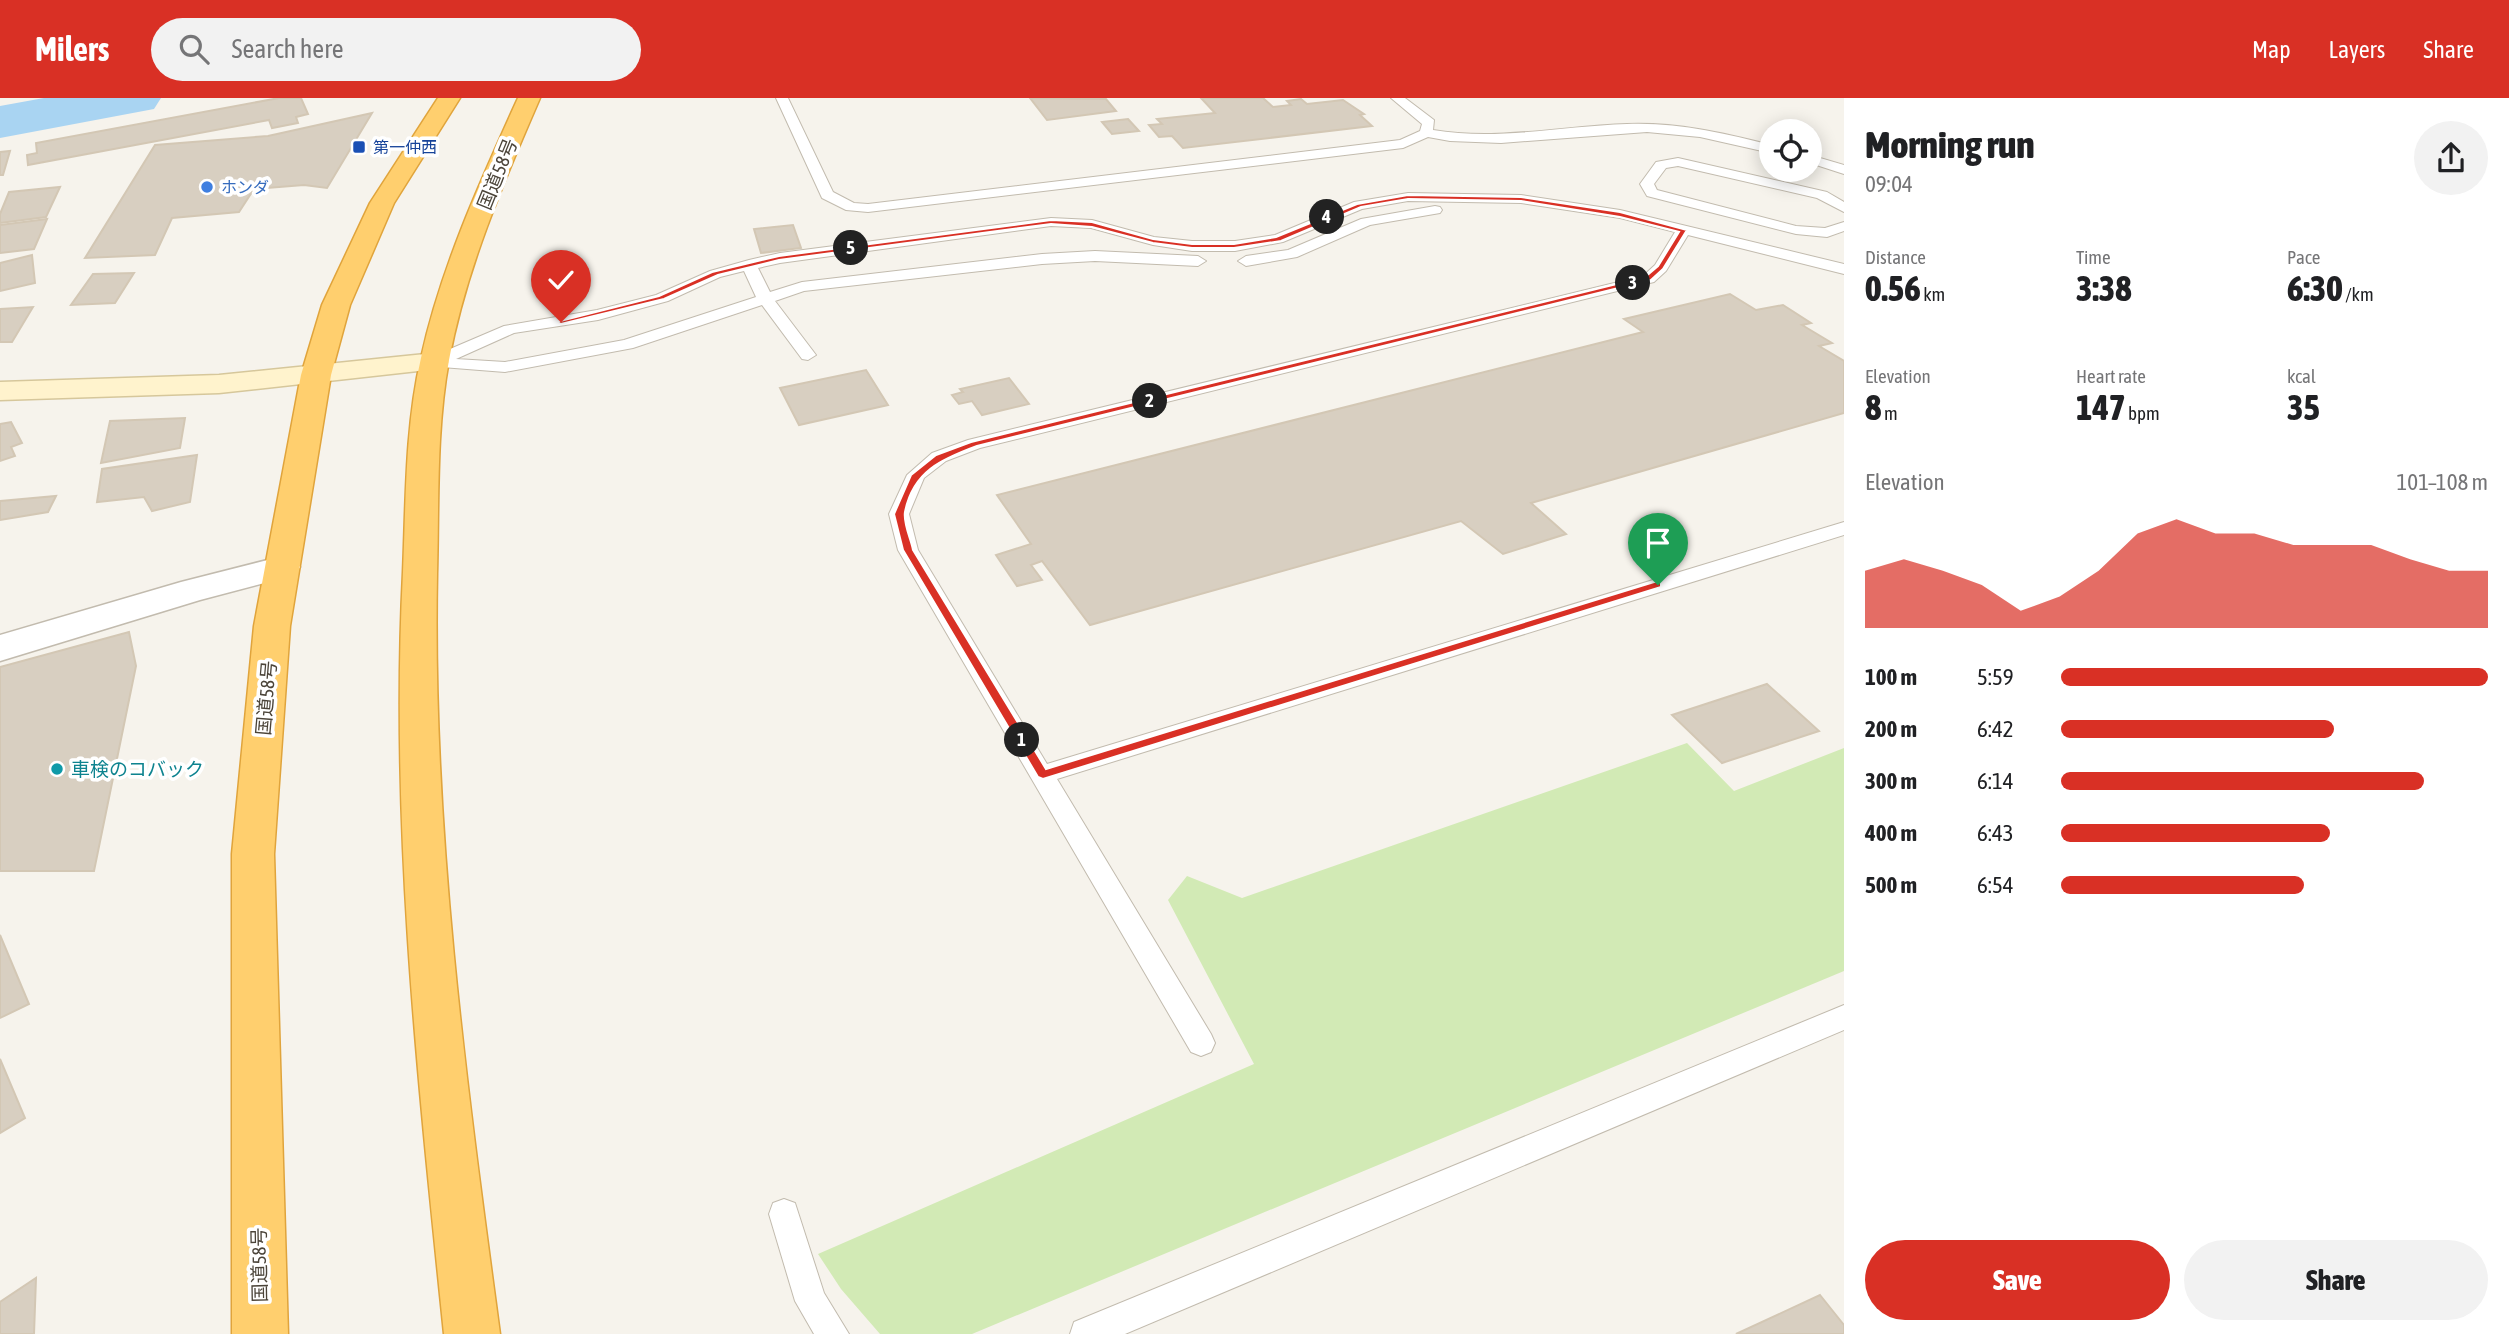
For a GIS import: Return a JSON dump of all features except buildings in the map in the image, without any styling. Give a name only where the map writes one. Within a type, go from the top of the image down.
[{"type":"highway","name":"国道58号","points":[[260,1334],[253,854],[272,626],[316,375],[336,305],[383,203],[449,98]]},
{"type":"highway","name":"国道58号","points":[[472,1334],[423,870],[416,615],[426,443],[435,362],[458,275],[505,150],[529,98]]},
{"type":"street","points":[[0,391],[219,384],[435,362]]},
{"type":"street","points":[[0,648],[193,590],[283,567]]},
{"type":"lane","points":[[782,98],[827,195],[840,203],[860,208],[1404,144],[1426,133],[1468,139],[1654,127],[1712,134],[1759,146]]},
{"type":"lane","points":[[1397,98],[1429,123],[1426,133]]},
{"type":"lane","points":[[1844,208],[1822,195],[1678,162],[1661,165],[1647,184],[1652,192],[1662,196],[1796,230],[1827,233],[1844,226]]},
{"type":"lane","points":[[1822,163],[1844,170]]},
{"type":"lane","points":[[435,362],[510,329],[598,315],[662,298],[715,274],[779,258],[1051,222],[1092,224],[1153,241],[1192,246],[1258,244],[1278,239],[1359,205],[1408,197],[1521,199],[1620,214],[1654,225],[1844,269]]},
{"type":"lane","points":[[435,362],[505,367],[615,346],[802,287],[1042,259],[1095,256],[1244,261],[1292,254],[1366,222],[1413,212],[1462,208],[1507,210],[1619,227],[1654,225]]},
{"type":"lane","points":[[1201,1043],[908,550],[899,514],[916,475],[939,457],[985,441],[1648,279],[1661,268],[1683,230]]},
{"type":"lane","points":[[749,265],[765,299],[808,355]]},
{"type":"lane","points":[[1043,774],[1844,528]]},
{"type":"lane","points":[[1086,1334],[1842,1021]]},
{"type":"lane","points":[[784,1214],[811,1301],[833,1334]]},
{"type":"green space","points":[[1687,743],[1734,791],[1844,748],[1844,971],[972,1334],[880,1334],[841,1289],[818,1254],[1254,1064],[1168,900],[1187,876],[1242,898]]},
{"type":"waterway","points":[[0,122],[135,98]]},
{"type":"place","name":"第一仲西","points":[[359,147]]},
{"type":"place","name":"ホンダ","points":[[207,187]]},
{"type":"place","name":"車検のコバック","points":[[57,769]]},
{"type":"route","points":[[561,322],[662,298],[715,274],[779,258],[1014,225],[1051,222],[1092,224],[1153,241],[1192,246],[1234,246],[1278,239],[1359,205],[1408,197],[1521,199],[1620,214],[1654,225],[1683,230],[1661,268],[1648,279],[974,444],[939,457],[916,475],[899,514],[908,550],[1043,774],[1658,585]]}]
